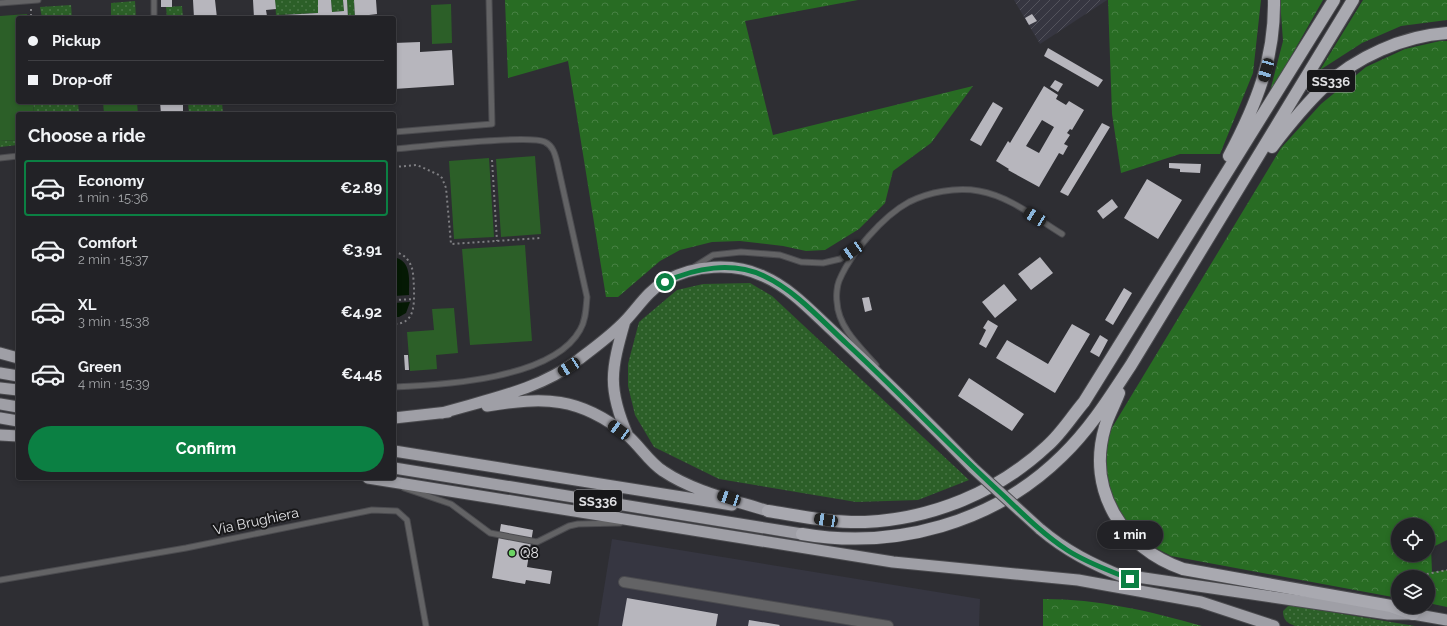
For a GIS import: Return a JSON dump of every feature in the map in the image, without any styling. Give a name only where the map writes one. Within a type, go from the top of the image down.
[{"type":"highway","points":[[1194,227],[1259,93],[1270,58],[1274,20],[1274,0]]},
{"type":"highway","points":[[396,418],[442,413],[526,400],[552,400],[577,406],[611,424],[628,436],[642,453],[663,471],[690,486],[768,511],[826,520],[864,522],[900,519],[943,508],[975,495],[1014,473],[1048,446],[1084,402],[1334,0]]},
{"type":"highway","name":"SS336","points":[[1247,177],[1353,0]]},
{"type":"highway","name":"SS336","points":[[1247,177],[1308,103],[1340,73],[1363,59],[1389,47],[1415,38],[1447,33]]},
{"type":"highway","points":[[802,534],[825,538],[903,536],[949,525],[983,511],[1022,488],[1062,457],[1099,414],[1132,365],[1247,177]]},
{"type":"highway","points":[[442,413],[524,390],[551,378],[578,361],[626,321],[642,299],[665,282],[682,274],[714,267],[739,269],[763,275],[786,288],[899,393],[973,468],[1056,542],[1080,557],[1117,574],[1175,596]]},
{"type":"highway","points":[[626,321],[614,360],[613,381],[615,401],[628,436]]},
{"type":"highway","points":[[0,353],[16,357]]},
{"type":"highway","points":[[1132,365],[1105,427],[1100,461],[1106,497],[1114,514],[1133,540],[1157,557],[1183,569],[1391,606]]},
{"type":"highway","points":[[0,374],[16,376]]},
{"type":"highway","points":[[0,388],[16,390]]},
{"type":"highway","points":[[0,404],[16,407]]},
{"type":"highway","points":[[0,418],[16,421]]},
{"type":"highway","name":"SS336","points":[[396,451],[768,511]]},
{"type":"highway","name":"SS336","points":[[396,468],[802,534]]},
{"type":"highway","points":[[379,480],[893,562],[1078,580],[1175,596],[1223,608],[1274,626]]},
{"type":"highway","points":[[1117,574],[1391,614]]},
{"type":"highway","points":[[1413,614],[1447,620]]},
{"type":"street","points":[[624,582],[888,626]]},
{"type":"lane","points":[[0,2],[38,0]]},
{"type":"lane","points":[[154,0],[154,16]]},
{"type":"lane","points":[[396,132],[492,124],[489,0]]},
{"type":"lane","points":[[396,149],[508,141],[533,140],[545,142],[553,150],[557,162],[587,297],[585,315],[580,330],[570,343],[550,356],[525,368],[476,380],[396,387]]},
{"type":"lane","points":[[0,158],[16,156]]},
{"type":"lane","points":[[899,393],[851,336],[840,318],[836,302],[838,282],[846,267],[863,244],[886,219],[908,203],[934,193],[955,189],[979,191],[1000,197],[1062,234]]},
{"type":"lane","points":[[682,274],[713,255],[740,252],[761,253],[780,255],[801,262],[823,263],[840,259],[863,244]]},
{"type":"lane","points":[[376,480],[451,504],[490,533],[537,542],[569,526],[578,524],[646,523]]},
{"type":"lane","name":"Via Brughiera","points":[[0,580],[186,548],[372,510],[397,510],[408,520],[426,626]]},
{"type":"path","points":[[492,160],[497,241]]},
{"type":"path","points":[[396,166],[417,165],[439,175],[442,178],[446,188],[451,244],[541,238]]},
{"type":"path","points":[[396,253],[404,256],[411,266],[414,299],[412,315],[408,320],[396,324]]},
{"type":"path","points":[[396,300],[414,299]]},
{"type":"path","points":[[1435,572],[1447,570]]},
{"type":"shaded area","points":[[1014,0],[1107,0],[1040,44]]},
{"type":"shaded area","points":[[396,258],[400,259],[407,267],[409,277],[409,295],[396,296]]},
{"type":"shaded area","points":[[410,302],[406,313],[399,317],[396,317],[396,303]]},
{"type":"shaded area","points":[[612,539],[980,599],[979,626],[598,626]]},
{"type":"green space","points":[[275,0],[318,0],[318,13],[276,15]]},
{"type":"green space","points":[[331,0],[343,0],[344,11],[332,12]]},
{"type":"green space","points":[[347,0],[354,0],[355,16],[348,16]]},
{"type":"green space","points":[[505,0],[858,0],[745,21],[773,135],[973,86],[931,143],[893,171],[885,203],[859,229],[825,250],[806,251],[783,246],[740,241],[712,242],[680,250],[660,261],[618,297],[606,297],[568,61],[508,78]]},
{"type":"green space","points":[[1108,0],[1261,0],[1253,73],[1220,154],[1180,154],[1121,173],[1112,114]]},
{"type":"green space","points":[[1280,0],[1323,0],[1269,95],[1283,41]]},
{"type":"green space","points":[[1363,0],[1447,0],[1447,20],[1401,26],[1362,43],[1320,70]]},
{"type":"green space","points":[[135,1],[136,16],[111,16],[111,3]]},
{"type":"green space","points":[[451,4],[452,43],[432,44],[431,5]]},
{"type":"green space","points":[[71,5],[72,16],[42,16],[40,7]]},
{"type":"green space","points":[[182,6],[183,16],[167,16],[166,7]]},
{"type":"green space","points":[[27,14],[28,16],[16,16],[16,104],[33,104],[34,112],[16,112],[16,140],[0,141],[0,16]]},
{"type":"green space","points":[[1440,41],[1447,41],[1447,540],[1435,546],[1435,518],[1391,518],[1391,562],[1432,562],[1432,570],[1391,570],[1391,597],[1171,556],[1150,545],[1139,537],[1126,522],[1115,503],[1107,483],[1104,463],[1107,436],[1281,148],[1321,104],[1366,67],[1405,49]]},
{"type":"green space","points":[[33,104],[78,104],[79,112],[34,112]]},
{"type":"green space","points":[[103,104],[137,104],[138,112],[104,112]]},
{"type":"green space","points":[[188,104],[222,104],[223,112],[189,112]]},
{"type":"green space","points":[[16,140],[16,145],[0,147],[0,141]]},
{"type":"green space","points":[[535,156],[541,234],[501,237],[496,159]]},
{"type":"green space","points":[[489,158],[494,237],[454,239],[449,161]]},
{"type":"green space","points":[[525,245],[532,341],[470,345],[462,249]]},
{"type":"green space","points":[[750,283],[772,296],[969,480],[918,500],[856,502],[719,479],[654,447],[635,415],[628,386],[628,364],[639,322],[677,290],[703,284]]},
{"type":"green space","points":[[454,308],[458,353],[436,355],[437,369],[410,371],[407,332],[434,330],[432,309]]},
{"type":"green space","points":[[1447,570],[1447,607],[1435,604],[1435,572]]},
{"type":"green space","points":[[1043,599],[1084,601],[1124,607],[1163,615],[1202,626],[1043,626]]},
{"type":"green space","points":[[1289,605],[1415,626],[1295,626],[1288,622],[1284,617],[1283,611]]},
{"type":"building","points":[[161,0],[172,0],[172,7],[161,7]]},
{"type":"building","points":[[193,0],[215,0],[217,16],[194,16]]},
{"type":"building","points":[[253,0],[275,0],[276,9],[266,10],[267,16],[254,16]]},
{"type":"building","points":[[318,0],[331,0],[332,12],[344,11],[343,0],[347,0],[348,16],[267,16],[318,13]]},
{"type":"building","points":[[354,0],[376,0],[377,14],[369,16],[355,16]]},
{"type":"building","points":[[1032,14],[1037,21],[1029,25],[1025,18]]},
{"type":"building","points":[[420,42],[420,52],[452,50],[454,85],[396,89],[396,43]]},
{"type":"building","points":[[1048,48],[1103,80],[1098,87],[1044,56]]},
{"type":"building","points":[[1055,80],[1063,84],[1058,92],[1050,87]]},
{"type":"building","points":[[1044,86],[1058,95],[1056,99],[1066,105],[1069,101],[1084,110],[1072,130],[1070,129],[1067,133],[1070,135],[1064,144],[1068,146],[1063,155],[1059,153],[1039,187],[1008,170],[1009,169],[996,161],[1008,141],[1010,143]],"holes":[[[1042,120],[1054,127],[1039,153],[1026,146]]]},
{"type":"building","points":[[993,102],[1003,108],[981,146],[970,140]]},
{"type":"building","points":[[160,104],[183,104],[183,112],[161,112]]},
{"type":"building","points":[[1102,123],[1110,127],[1068,196],[1060,192]]},
{"type":"building","points":[[1169,163],[1201,164],[1200,173],[1180,172],[1180,169],[1169,168]]},
{"type":"building","points":[[1147,179],[1182,200],[1158,239],[1124,218]]},
{"type":"building","points":[[1112,199],[1118,207],[1103,219],[1097,211]]},
{"type":"building","points":[[1040,257],[1053,273],[1031,290],[1018,274]]},
{"type":"building","points":[[1004,284],[1017,300],[995,318],[982,302]]},
{"type":"building","points":[[1124,288],[1132,293],[1113,325],[1105,320]]},
{"type":"building","points":[[869,297],[872,310],[865,312],[862,298]]},
{"type":"building","points":[[988,320],[998,326],[986,348],[979,344],[986,330],[983,328]]},
{"type":"building","points":[[1072,324],[1090,334],[1055,393],[996,358],[1007,340],[1048,364]]},
{"type":"building","points":[[1100,335],[1108,340],[1099,357],[1090,352]]},
{"type":"building","points":[[404,355],[408,355],[409,370],[405,370]]},
{"type":"building","points":[[969,378],[1024,414],[1012,431],[958,396]]},
{"type":"building","points":[[501,524],[533,530],[527,567],[552,571],[550,584],[526,580],[525,584],[492,578]]},
{"type":"building","points":[[627,598],[718,614],[716,626],[622,626]]},
{"type":"building","points":[[749,620],[780,625],[748,626]]},
{"type":"place","name":"Q8","points":[[512,553]]},
{"type":"route","points":[[665,282],[682,274],[714,267],[739,269],[763,275],[786,288],[899,393],[973,468],[1040,529],[1056,542],[1085,561],[1130,579]]}]
